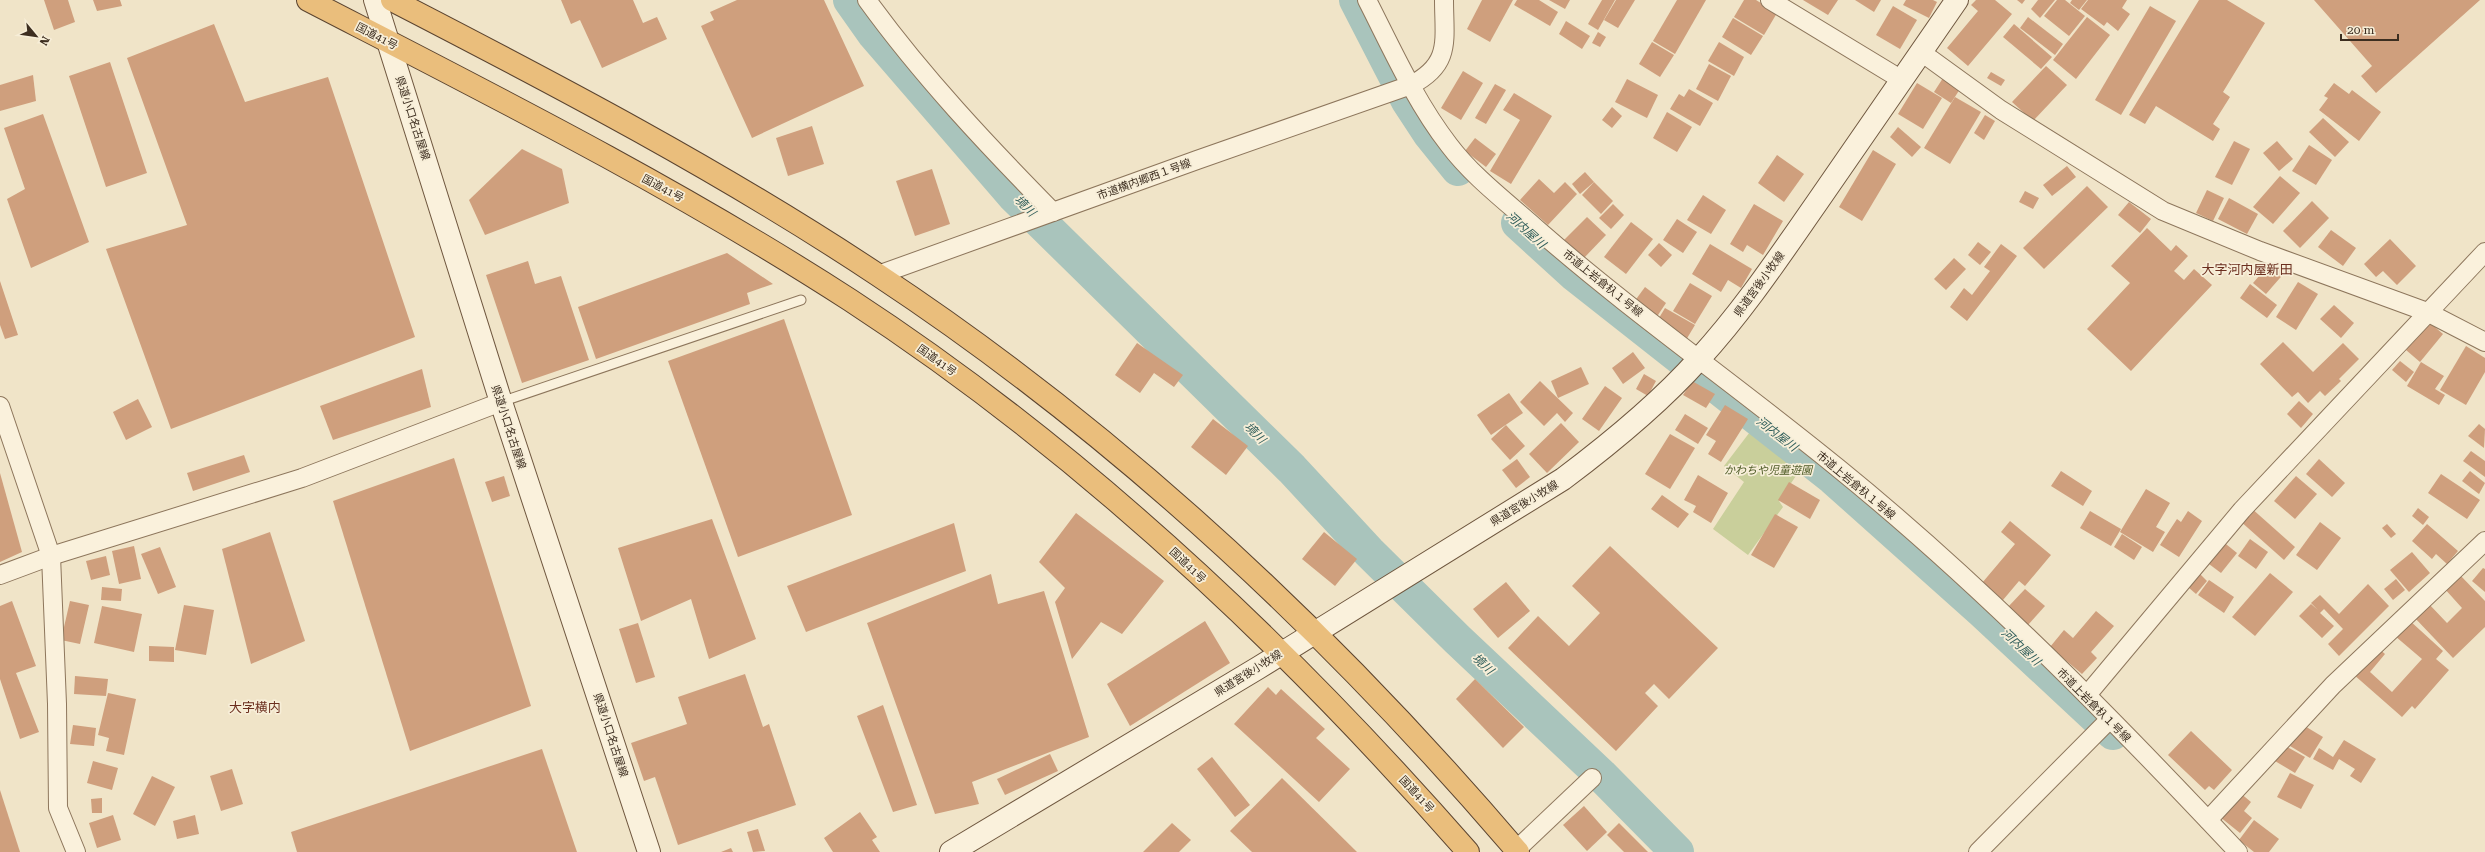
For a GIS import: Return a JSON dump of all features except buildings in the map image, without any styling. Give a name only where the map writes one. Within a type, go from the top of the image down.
[{"type":"highway","name":"国道41号","points":[[308,0],[689,201],[882,322],[958,375],[1076,467],[1155,533],[1283,652],[1427,804],[1468,852]]},
{"type":"highway","points":[[392,0],[559,86],[723,179],[878,275],[1011,371],[1110,448],[1222,543],[1315,631],[1456,781],[1517,851]]},
{"type":"main road","name":"県道小口名古屋線","points":[[375,0],[501,402],[650,852]]},
{"type":"main road","name":"県道宮後小牧線","points":[[951,852],[1283,652],[1563,479],[1625,429],[1698,360],[1762,281],[1957,0]]},
{"type":"street","points":[[867,0],[893,36],[1015,175],[1054,212]]},
{"type":"street","name":"市道上岩倉杁１号線","points":[[1367,0],[1411,85],[1449,145],[1475,173],[1580,267],[1839,468],[1967,580],[2087,695],[2109,720],[2238,852]]},
{"type":"street","name":"市道横内郷西１号線","points":[[878,275],[1411,85],[1431,73],[1440,61],[1444,46],[1444,0]]},
{"type":"street","points":[[1772,0],[1902,80]]},
{"type":"street","points":[[1921,52],[2001,110],[2163,211],[2260,251],[2427,312],[2485,342]]},
{"type":"street","points":[[2087,695],[2242,510],[2485,252]]},
{"type":"street","points":[[0,575],[51,556],[302,478],[501,402]]},
{"type":"street","points":[[0,406],[51,556],[57,704],[58,808],[76,852]]},
{"type":"street","points":[[2208,820],[2333,685],[2485,541]]},
{"type":"street","points":[[1978,852],[2109,720]]},
{"type":"street","points":[[1517,851],[1592,778]]},
{"type":"lane","points":[[501,402],[801,300]]},
{"type":"green space","name":"かわちや児童遊園","points":[[1756,424],[1804,464],[1779,501],[1783,507],[1748,555],[1713,529],[1744,482],[1724,466]]},
{"type":"waterway","name":"境川","points":[[850,0],[874,34],[1013,195],[1292,469],[1369,552],[1457,639],[1601,775],[1677,852]]},
{"type":"waterway","name":"河内屋川","points":[[1356,0],[1408,101],[1429,133],[1458,169]]},
{"type":"waterway","name":"河内屋川","points":[[1518,223],[1575,275],[1833,478],[1982,611],[2113,733]]},
{"type":"district","name":"大字河内屋新田","points":[[2247,269]]},
{"type":"district","name":"大字横内","points":[[255,707]]}]
